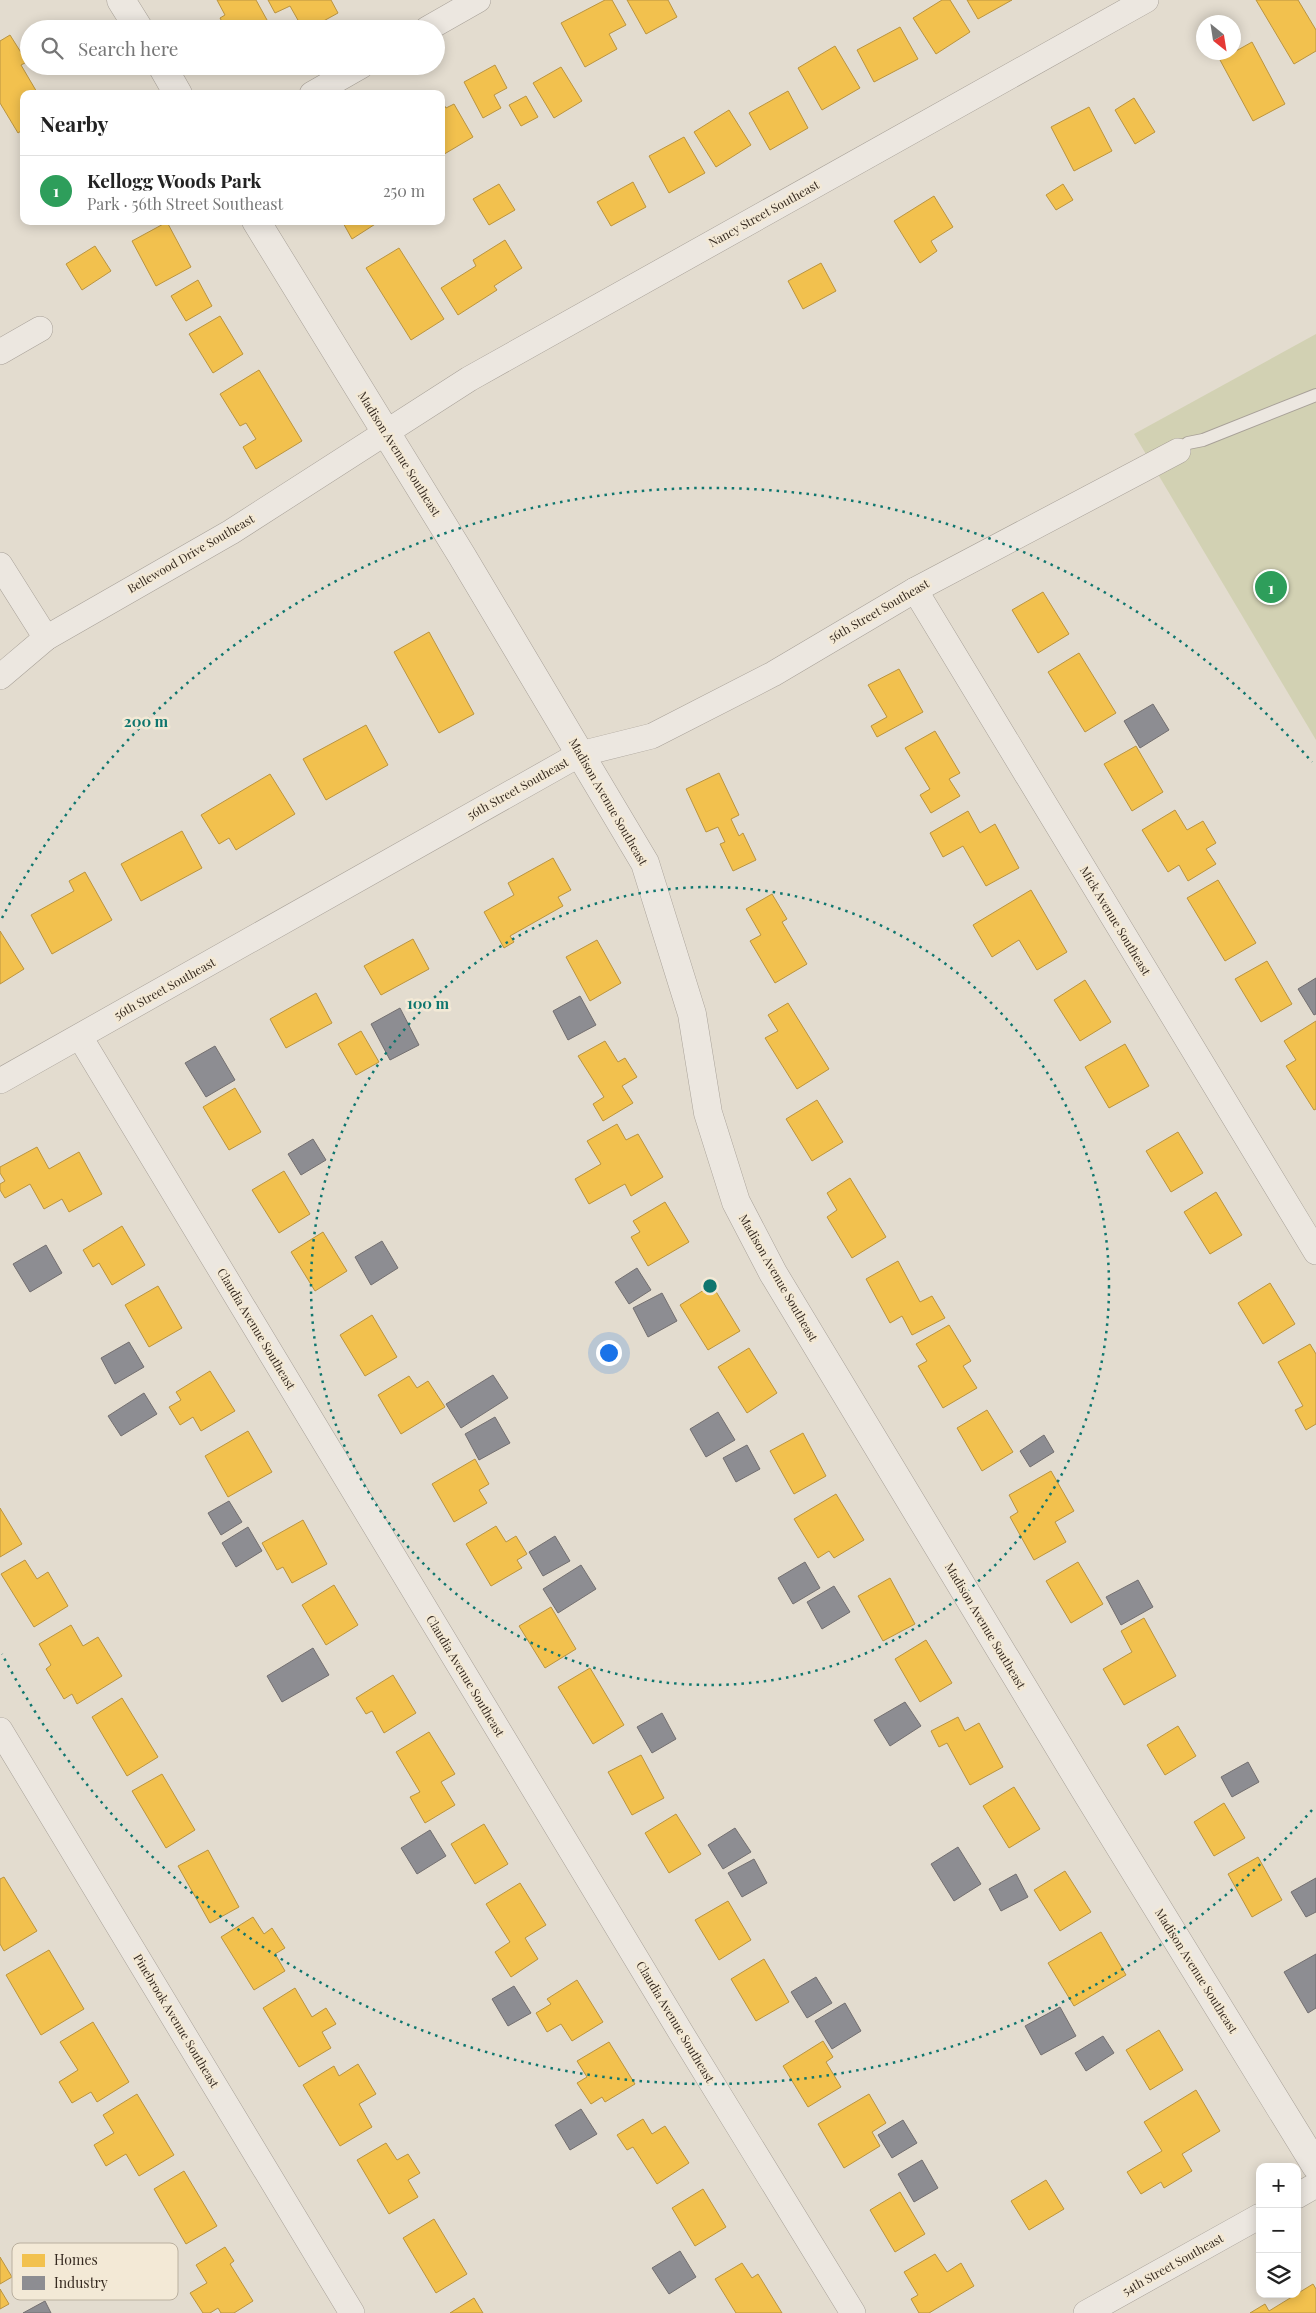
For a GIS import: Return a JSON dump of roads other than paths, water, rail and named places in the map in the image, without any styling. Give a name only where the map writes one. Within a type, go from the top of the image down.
[{"type":"street","points":[[121,0],[133,20]]},
{"type":"street","points":[[444,20],[478,0]]},
{"type":"street","name":"Nancy Street Southeast","points":[[386,434],[468,379],[1146,0]]},
{"type":"street","points":[[167,75],[176,90]]},
{"type":"street","points":[[319,90],[345,75]]},
{"type":"street","name":"Madison Avenue Southeast","points":[[258,225],[645,863],[692,1014],[708,1113],[736,1202],[773,1273],[1013,1672],[1316,2166]]},
{"type":"street","points":[[0,352],[40,329]]},
{"type":"street","name":"Bellewood Drive Southeast","points":[[0,678],[46,638],[230,532],[386,434]]},
{"type":"street","name":"56th Street Southeast","points":[[0,1082],[580,754],[652,736],[773,674],[915,590],[1178,451]]},
{"type":"street","points":[[0,565],[46,638]]},
{"type":"street","name":"Mick Avenue Southeast","points":[[915,590],[1316,1252]]},
{"type":"street","name":"Claudia Avenue Southeast","points":[[80,1037],[682,2036],[854,2313]]},
{"type":"street","name":"Pinebrook Avenue Southeast","points":[[0,1730],[352,2313]]},
{"type":"street","points":[[1301,2194],[1316,2185]]},
{"type":"street","name":"54th Street Southeast","points":[[1086,2313],[1256,2218]]},
{"type":"lane","points":[[1178,451],[1188,443],[1203,440],[1316,395]]},
{"type":"place","name":"Kellogg Woods Park","points":[[1271,587]]}]
